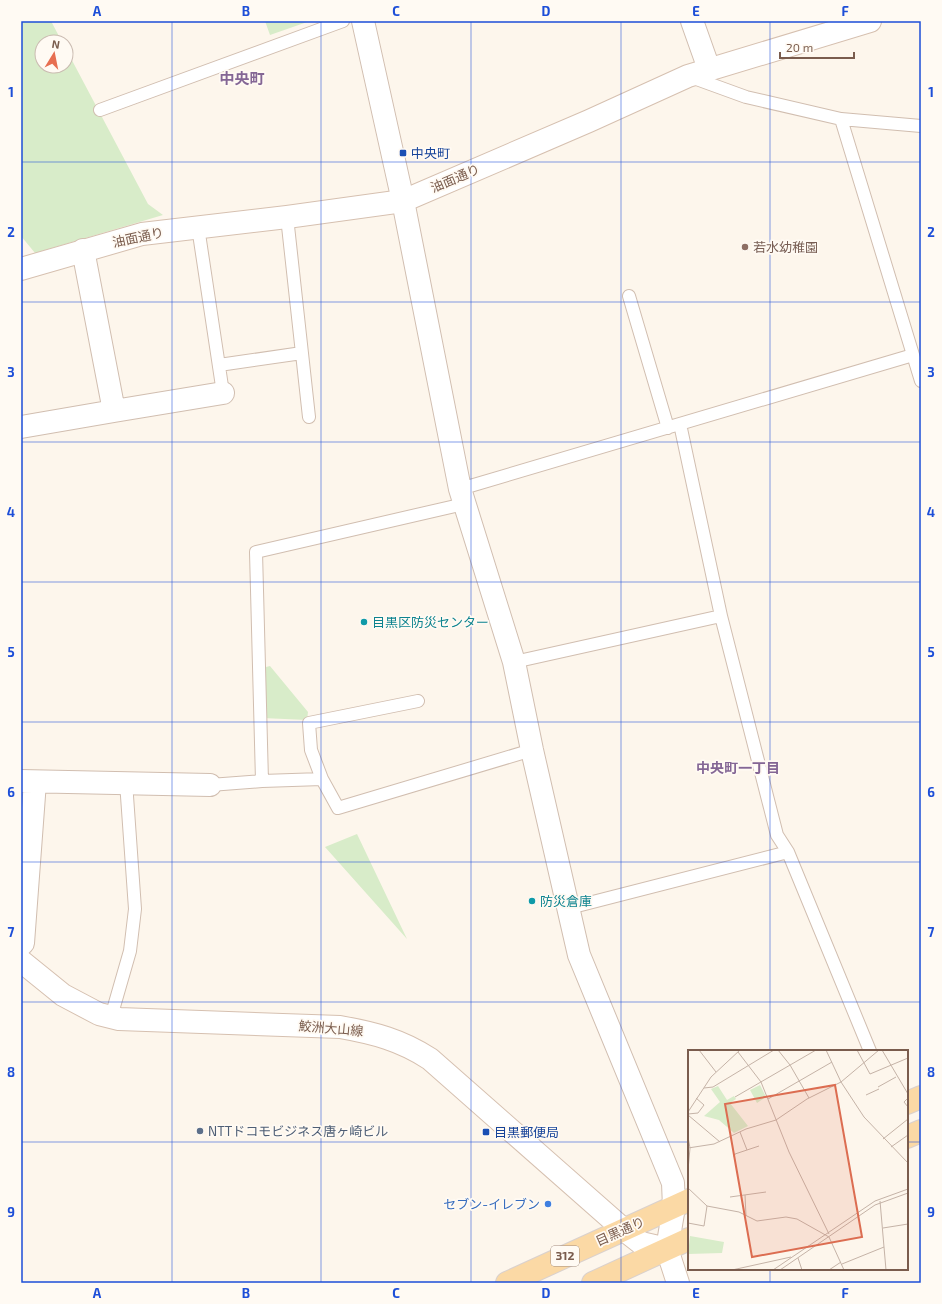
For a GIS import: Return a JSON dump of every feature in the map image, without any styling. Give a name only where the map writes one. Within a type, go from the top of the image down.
[{"type":"main road","points":[[908,1103],[921,1097]]},
{"type":"main road","points":[[908,1138],[921,1131]]},
{"type":"main road","name":"目黒通り","points":[[507,1283],[623,1229],[681,1204]]},
{"type":"main road","points":[[593,1283],[688,1238]]},
{"type":"street","points":[[364,21],[403,201],[462,497],[514,662],[532,750],[579,955],[681,1204],[666,1249],[678,1283]]},
{"type":"street","points":[[692,21],[709,69]]},
{"type":"street","name":"油面通り","points":[[21,269],[142,234],[287,217],[403,201],[589,121],[688,76],[870,21]]},
{"type":"street","points":[[83,250],[114,411]]},
{"type":"street","points":[[21,427],[223,393]]},
{"type":"street","points":[[21,945],[23,943],[28,781],[210,785]]},
{"type":"street","name":"鮫洲大山線","points":[[21,961],[63,995],[99,1014],[119,1019],[340,1027],[370,1032],[392,1039],[430,1059],[623,1229],[641,1243],[666,1249]]},
{"type":"lane","points":[[100,110],[343,21]]},
{"type":"lane","points":[[688,76],[746,97],[841,119],[921,126]]},
{"type":"lane","points":[[841,119],[921,381]]},
{"type":"lane","points":[[287,217],[309,417]]},
{"type":"lane","points":[[198,228],[223,393]]},
{"type":"lane","points":[[629,296],[668,428]]},
{"type":"lane","points":[[219,365],[302,353]]},
{"type":"lane","points":[[262,781],[256,552],[462,497],[680,424],[913,355]]},
{"type":"lane","points":[[680,424],[721,616],[777,836],[788,852],[870,1050]]},
{"type":"lane","points":[[514,662],[721,616]]},
{"type":"lane","points":[[418,701],[309,723],[311,750],[322,779],[338,808],[532,750]]},
{"type":"lane","points":[[210,785],[262,781],[322,779]]},
{"type":"lane","points":[[111,1017],[130,951],[135,909],[126,782]]},
{"type":"lane","points":[[569,912],[577,906],[788,852]]},
{"type":"green space","points":[[21,21],[51,21],[58,34],[34,34],[34,74],[74,74],[74,64],[148,204],[163,215],[35,253],[21,236]]},
{"type":"green space","points":[[265,21],[310,21],[270,35]]},
{"type":"green space","points":[[270,666],[308,712],[307,720],[262,718],[262,668]]},
{"type":"green space","points":[[357,834],[407,939],[325,847]]},
{"type":"place","name":"中央町","points":[[403,153]]},
{"type":"place","name":"若水幼稚園","points":[[745,247]]},
{"type":"place","name":"目黒区防災センター","points":[[364,622]]},
{"type":"place","name":"防災倉庫","points":[[532,901]]},
{"type":"place","name":"NTTドコモビジネス唐ヶ崎ビル","points":[[200,1131]]},
{"type":"place","name":"目黒郵便局","points":[[486,1132]]},
{"type":"place","name":"セブン-イレブン","points":[[548,1204]]},
{"type":"district","name":"中央町","points":[[242,79]]},
{"type":"district","name":"中央町一丁目","points":[[738,768]]}]
